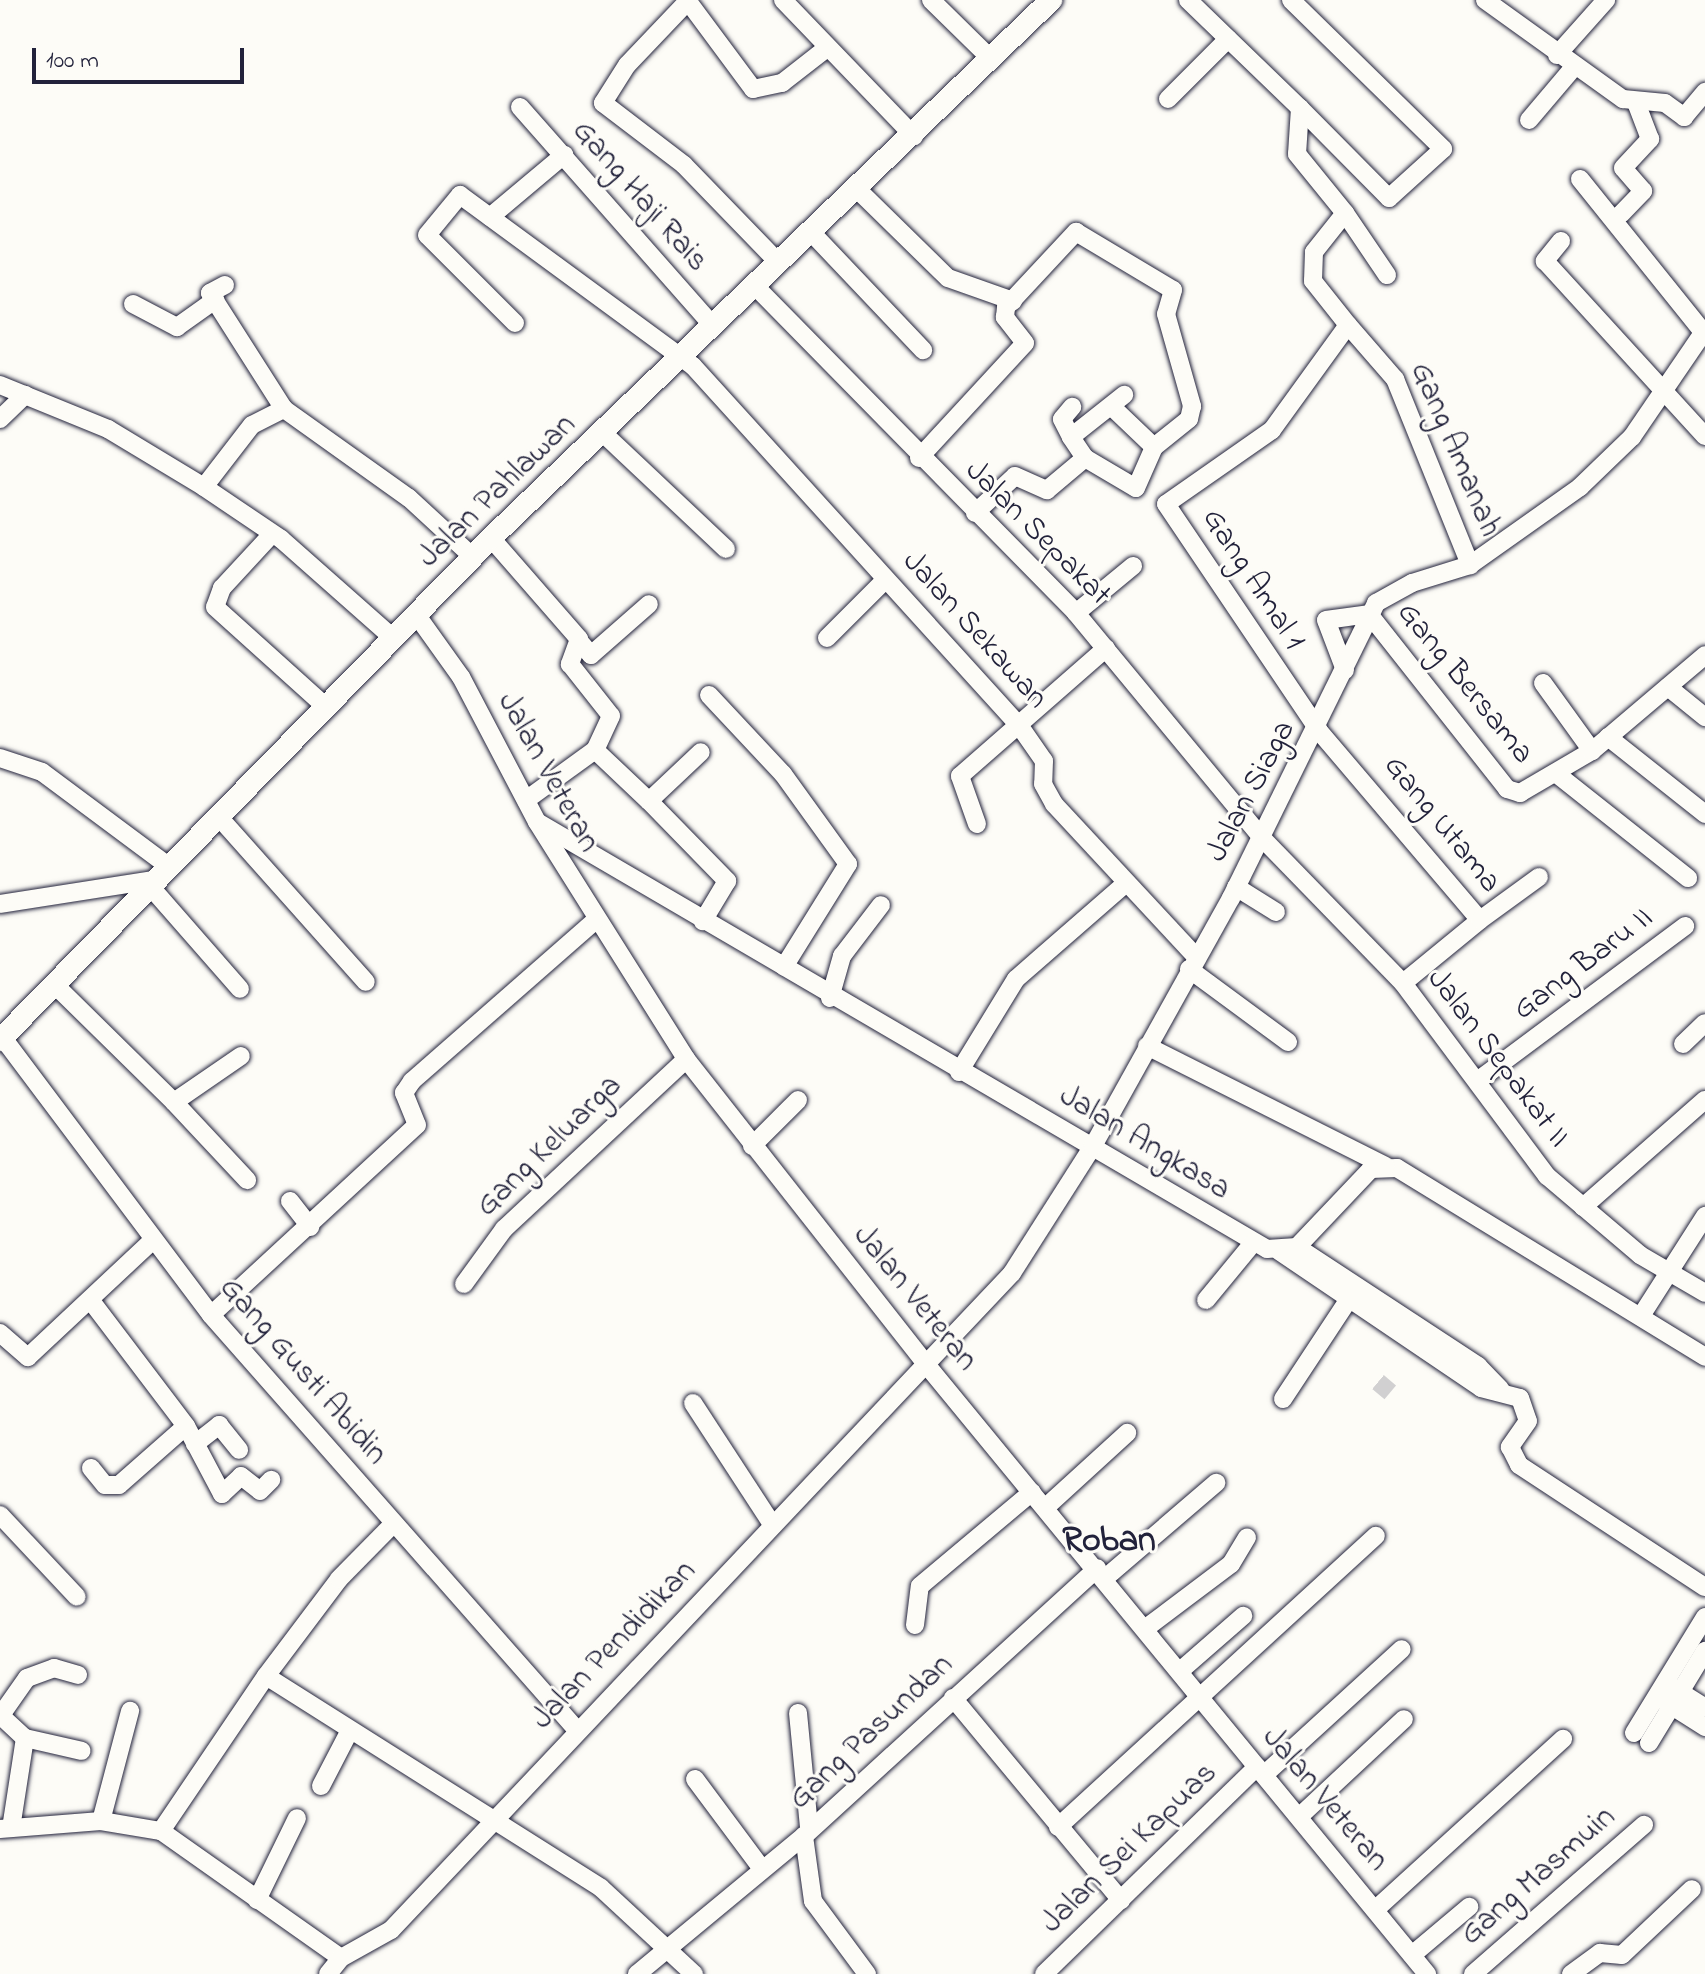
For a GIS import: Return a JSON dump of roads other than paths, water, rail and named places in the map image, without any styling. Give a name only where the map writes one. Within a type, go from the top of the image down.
[{"type":"main road","name":"Jalan Pahlawan","points":[[1,1039],[156,877],[418,617],[491,538],[914,136],[1051,0]]},
{"type":"street","points":[[779,263],[684,165],[603,103],[627,65],[688,0],[753,89],[782,83],[828,47]]},
{"type":"street","points":[[783,0],[914,136]]},
{"type":"street","points":[[931,0],[990,58]]},
{"type":"street","points":[[1188,0],[1389,198],[1443,149],[1291,0]]},
{"type":"street","points":[[1485,0],[1574,67],[1643,104],[1665,103],[1684,117],[1705,92]]},
{"type":"street","points":[[1557,55],[1606,0]]},
{"type":"street","points":[[1168,99],[1228,39]]},
{"type":"street","points":[[1529,120],[1574,67]]},
{"type":"street","points":[[1621,214],[1643,191],[1623,168],[1650,139],[1643,104]]},
{"type":"street","name":"Gang Haji Rais","points":[[520,107],[713,326]]},
{"type":"street","points":[[1300,108],[1297,154],[1345,213],[1387,275]]},
{"type":"street","points":[[490,217],[564,155]]},
{"type":"street","points":[[1580,179],[1704,331]]},
{"type":"street","points":[[857,189],[948,278],[1013,301]]},
{"type":"street","name":"Jalan Sekawan","points":[[515,323],[427,235],[460,195],[681,357],[1021,728],[1044,761],[1045,791],[1193,964],[1288,1042]]},
{"type":"street","points":[[1345,213],[1314,252],[1311,271],[1348,325]]},
{"type":"street","points":[[811,232],[923,350]]},
{"type":"street","points":[[919,458],[1025,343],[1005,317],[1013,301],[1076,232],[1169,283],[1166,314],[1192,411],[1154,447],[1144,477],[1128,488],[1085,458],[1062,419],[1072,407]]},
{"type":"street","points":[[1561,241],[1545,261],[1663,394],[1705,436]]},
{"type":"street","name":"Jalan Sepakat","points":[[755,286],[919,458],[1076,613],[1261,837]]},
{"type":"street","points":[[133,304],[177,327],[220,292],[284,409],[409,498],[473,557]]},
{"type":"street","name":"Gang Amal 1","points":[[1319,731],[1166,504],[1272,430],[1348,325]]},
{"type":"street","name":"Gang Amanah","points":[[1348,325],[1395,379],[1470,565]]},
{"type":"street","name":"Jalan Siaga","points":[[925,1363],[1012,1273],[1093,1146],[1319,731],[1369,614],[1394,590],[1470,565],[1580,487],[1632,437],[1704,331]]},
{"type":"street","points":[[0,385],[108,429],[204,487],[272,534],[394,639]]},
{"type":"street","points":[[0,419],[25,395]]},
{"type":"street","points":[[1071,437],[1118,400],[1154,447]]},
{"type":"street","points":[[204,487],[252,425],[284,409]]},
{"type":"street","points":[[603,433],[726,549]]},
{"type":"street","points":[[975,513],[1015,476],[1047,490],[1085,458]]},
{"type":"street","points":[[1144,477],[1166,504]]},
{"type":"street","points":[[272,534],[222,588],[215,607],[326,707]]},
{"type":"street","points":[[491,538],[591,655],[649,604]]},
{"type":"street","points":[[1076,613],[1133,566]]},
{"type":"street","points":[[827,638],[886,579]]},
{"type":"street","points":[[1345,670],[1326,620],[1369,614]]},
{"type":"street","name":"Gang Bersama","points":[[1369,614],[1507,789],[1530,791],[1558,775],[1592,751],[1705,655]]},
{"type":"street","name":"Jalan Veteran","points":[[418,617],[461,677],[537,822],[686,1059],[925,1363],[1202,1696],[1427,1974]]},
{"type":"street","points":[[526,800],[595,750],[611,716],[570,664],[580,642]]},
{"type":"street","points":[[977,824],[960,776],[1021,728],[1106,648]]},
{"type":"street","points":[[1543,683],[1592,751]]},
{"type":"street","points":[[1668,687],[1705,717]]},
{"type":"street","points":[[709,695],[783,774],[848,864],[784,967]]},
{"type":"street","name":"Gang Utama","points":[[1319,731],[1480,920],[1403,983]]},
{"type":"street","points":[[1608,737],[1705,814]]},
{"type":"street","points":[[595,750],[727,881],[703,921]]},
{"type":"street","points":[[649,801],[701,752]]},
{"type":"street","points":[[0,758],[42,772],[156,877],[240,989]]},
{"type":"street","points":[[1558,775],[1688,878]]},
{"type":"street","points":[[218,816],[366,982]]},
{"type":"street","name":"Jalan Angkasa","points":[[537,822],[784,967],[830,998],[1093,1146],[1253,1243],[1288,1249],[1481,1388],[1500,1389],[1528,1406],[1528,1421],[1510,1447],[1519,1465],[1705,1587]]},
{"type":"street","name":"Jalan Sepakat II","points":[[1261,837],[1403,983],[1480,1079],[1506,1128],[1583,1207],[1665,1271],[1705,1293]]},
{"type":"street","points":[[0,904],[156,877]]},
{"type":"street","points":[[1480,920],[1539,877]]},
{"type":"street","points":[[959,1072],[1016,979],[1125,884]]},
{"type":"street","points":[[1236,887],[1276,912]]},
{"type":"street","points":[[830,998],[842,956],[881,905]]},
{"type":"street","points":[[211,1315],[310,1227],[417,1125],[404,1093],[412,1081],[596,920]]},
{"type":"street","name":"Gang Baru II","points":[[1480,1079],[1685,926]]},
{"type":"street","points":[[55,985],[174,1102],[247,1180]]},
{"type":"street","points":[[1683,1044],[1705,1023]]},
{"type":"street","name":"Gang Gusti Abidin","points":[[1,1039],[211,1315],[576,1729]]},
{"type":"street","points":[[1147,1046],[1440,1191],[1705,1357]]},
{"type":"street","points":[[174,1102],[241,1056]]},
{"type":"street","name":"Gang Keluarga","points":[[464,1284],[504,1229],[686,1059]]},
{"type":"street","points":[[752,1146],[798,1100]]},
{"type":"street","points":[[1583,1207],[1705,1100]]},
{"type":"street","points":[[1288,1249],[1371,1169],[1388,1167]]},
{"type":"street","points":[[290,1201],[310,1227]]},
{"type":"street","points":[[1641,1316],[1665,1271],[1705,1216]]},
{"type":"street","points":[[0,1333],[28,1357],[92,1302],[153,1240]]},
{"type":"street","points":[[1206,1300],[1253,1243]]},
{"type":"street","points":[[1283,1399],[1353,1294]]},
{"type":"street","points":[[92,1302],[186,1426],[222,1494],[241,1476],[260,1491],[271,1480]]},
{"type":"street","name":"Jalan Pendidikan","points":[[341,1958],[391,1930],[576,1729],[925,1363]]},
{"type":"street","points":[[693,1403],[772,1524]]},
{"type":"street","points":[[195,1444],[219,1425],[239,1450]]},
{"type":"street","points":[[91,1468],[105,1485],[119,1485],[186,1426]]},
{"type":"street","points":[[1046,1507],[1127,1433]]},
{"type":"street","name":"Gang Pasundan","points":[[867,1974],[813,1901],[807,1832],[953,1698],[1100,1573],[1216,1483]]},
{"type":"street","points":[[915,1625],[912,1603],[920,1586],[1032,1492]]},
{"type":"street","points":[[0,1515],[77,1597]]},
{"type":"street","points":[[161,1831],[266,1676],[339,1579],[394,1523]]},
{"type":"street","points":[[1058,1827],[1376,1536]]},
{"type":"street","points":[[1146,1628],[1231,1564],[1247,1537]]},
{"type":"street","points":[[1180,1671],[1243,1616]]},
{"type":"street","points":[[1669,1695],[1705,1617]]},
{"type":"street","name":"Jalan Sei Kapuas","points":[[1044,1974],[1063,1967],[1121,1900],[1261,1770],[1402,1649]]},
{"type":"street","points":[[1641,1738],[1669,1695],[1705,1651]]},
{"type":"street","points":[[78,1675],[54,1668],[27,1678],[0,1715],[25,1738],[82,1751]]},
{"type":"street","points":[[266,1676],[491,1823],[601,1888],[694,1974]]},
{"type":"street","points":[[1669,1695],[1705,1708]]},
{"type":"street","points":[[1669,1695],[1705,1727]]},
{"type":"street","points":[[953,1698],[1121,1900]]},
{"type":"street","points":[[101,1821],[130,1711]]},
{"type":"street","points":[[637,1974],[807,1832],[798,1713]]},
{"type":"street","points":[[1300,1816],[1404,1719]]},
{"type":"street","points":[[321,1786],[350,1730]]},
{"type":"street","points":[[25,1738],[5,1828],[101,1821],[161,1831],[341,1958],[328,1974]]},
{"type":"street","points":[[1376,1909],[1563,1739]]},
{"type":"street","points":[[695,1779],[762,1869]]},
{"type":"street","points":[[257,1900],[297,1818]]},
{"type":"street","name":"Gang Masmuin","points":[[1473,1974],[1644,1825]]},
{"type":"street","points":[[1571,1974],[1600,1953],[1622,1955],[1692,1889]]},
{"type":"street","points":[[1412,1955],[1469,1907]]},
{"type":"tunnel","points":[[1378,1382],[1390,1392]]},
{"type":"district","name":"Roban","points":[[1109,1542]]}]
